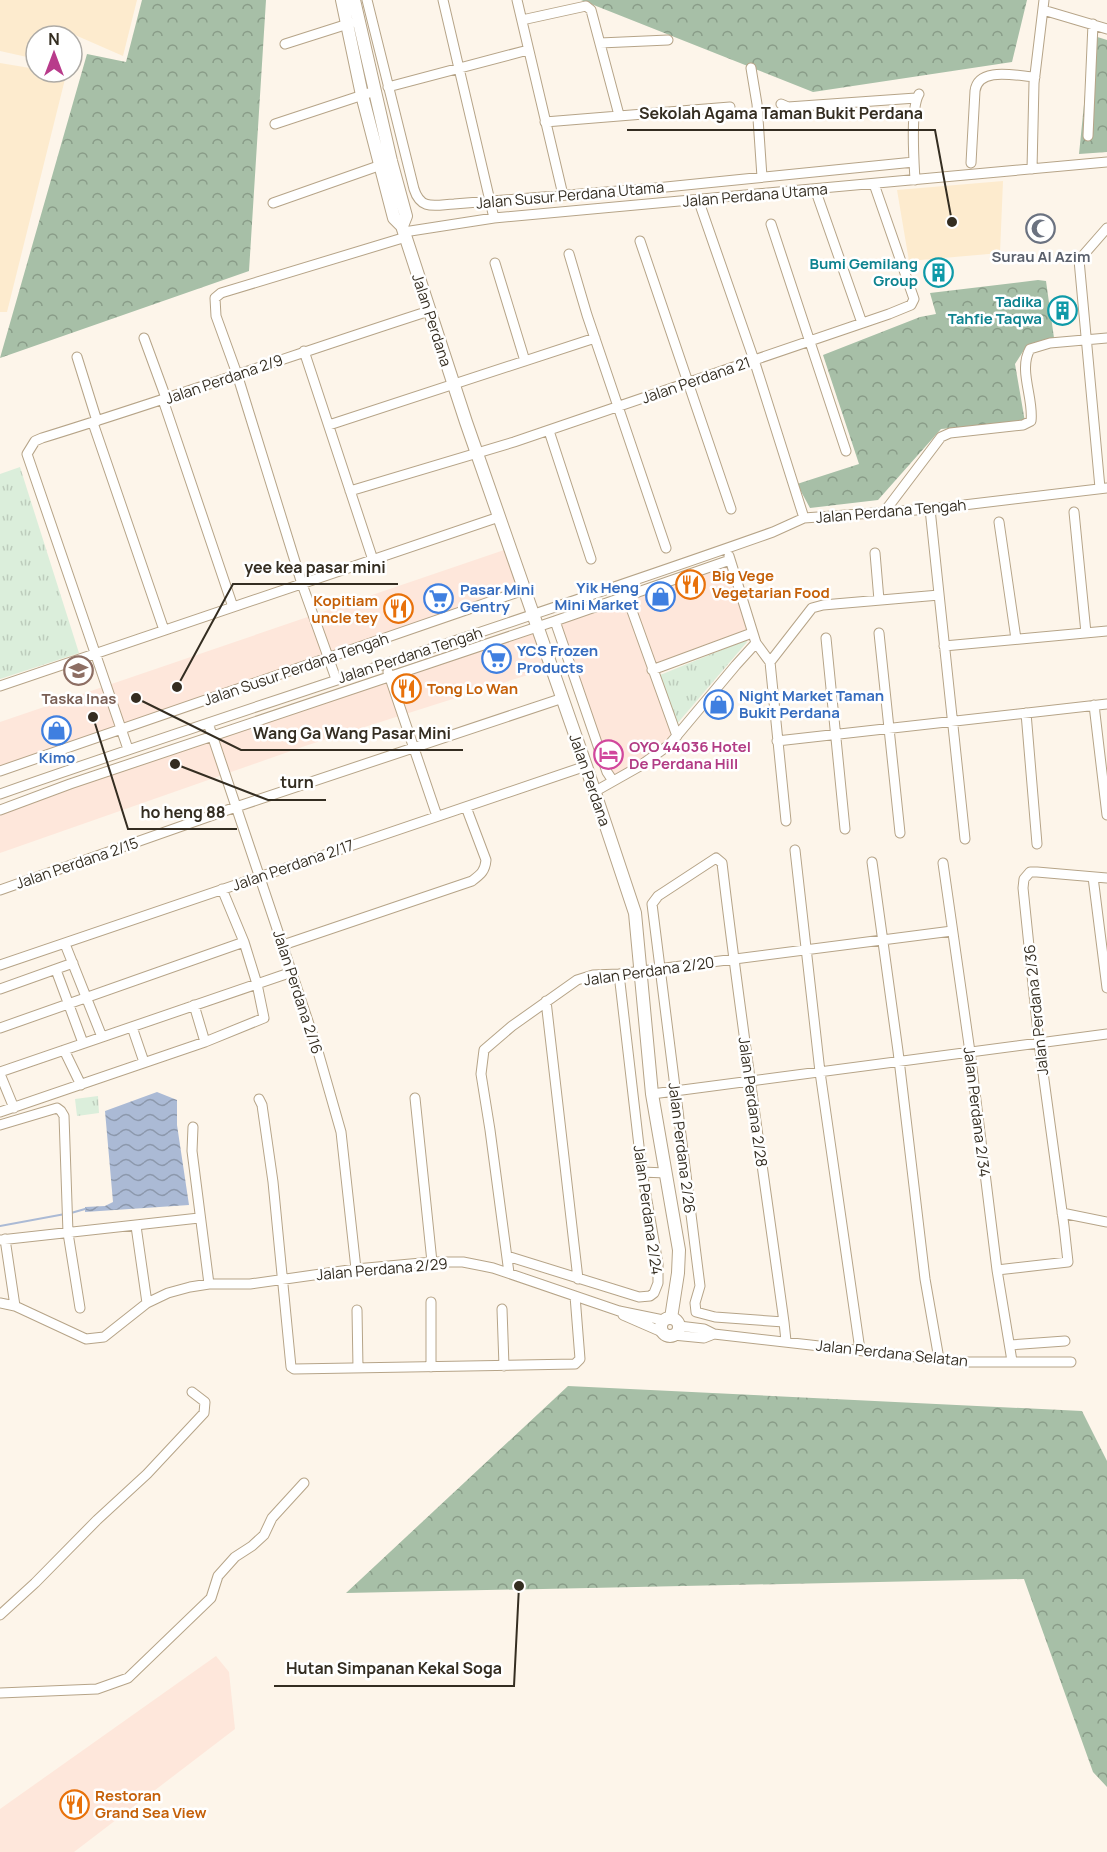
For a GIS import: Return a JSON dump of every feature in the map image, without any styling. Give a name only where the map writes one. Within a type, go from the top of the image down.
[{"type":"street","name":"Jalan Perdana","points":[[342,0],[353,23],[386,163],[406,216],[404,232],[429,311],[635,913],[652,1094],[675,1216],[679,1250],[670,1326]]},
{"type":"street","name":"Jalan Perdana","points":[[353,23],[354,0]]},
{"type":"street","points":[[367,0],[388,87],[528,50]]},
{"type":"street","points":[[443,0],[494,218]]},
{"type":"street","points":[[517,0],[563,195]]},
{"type":"street","points":[[1032,169],[1035,77],[1044,5],[1107,29]]},
{"type":"street","points":[[522,20],[586,6],[591,10],[619,115]]},
{"type":"street","points":[[285,45],[353,23]]},
{"type":"street","points":[[1088,136],[1093,24]]},
{"type":"street","points":[[600,43],[668,40]]},
{"type":"street","points":[[752,68],[762,177]]},
{"type":"street","points":[[971,164],[975,90],[980,78],[987,75],[1035,77]]},
{"type":"street","name":"Jalan Susur Perdana Utama","points":[[388,87],[417,199],[422,204],[430,206],[914,162]]},
{"type":"street","points":[[275,124],[369,93]]},
{"type":"street","points":[[781,104],[788,107],[917,96],[915,180]]},
{"type":"street","points":[[545,122],[730,107]]},
{"type":"street","name":"Jalan Perdana Utama","points":[[336,679],[302,584],[214,306],[215,298],[221,293],[404,232],[494,218],[1107,162]]},
{"type":"street","points":[[273,203],[386,163]]},
{"type":"street","name":"Jalan Perdana 21","points":[[350,491],[549,431],[889,314],[914,302],[874,184]]},
{"type":"street","points":[[815,189],[862,323]]},
{"type":"street","points":[[698,199],[754,360],[804,519]]},
{"type":"street","points":[[771,224],[846,451]]},
{"type":"street","points":[[1104,488],[1085,339],[1079,260],[1107,228]]},
{"type":"street","points":[[640,241],[731,509]]},
{"type":"street","points":[[569,254],[666,548]]},
{"type":"street","points":[[495,263],[525,361]]},
{"type":"street","name":"Jalan Perdana 2/9","points":[[95,654],[27,454],[35,441],[429,311]]},
{"type":"street","points":[[144,338],[233,607]]},
{"type":"street","points":[[328,425],[595,338]]},
{"type":"street","points":[[885,512],[941,437],[950,433],[1023,426],[1031,421],[1026,363],[1030,349],[1050,343],[1107,338]]},
{"type":"street","points":[[304,351],[373,560]]},
{"type":"street","points":[[77,357],[95,422],[164,630]]},
{"type":"street","points":[[549,431],[591,559]]},
{"type":"street","name":"Jalan Perdana Tengah","points":[[0,794],[336,679],[535,621],[804,519],[930,509],[1104,488]]},
{"type":"street","points":[[930,509],[965,839]]},
{"type":"street","points":[[1074,512],[1086,633]]},
{"type":"street","points":[[0,686],[499,517]]},
{"type":"street","points":[[999,522],[1016,639]]},
{"type":"street","points":[[726,549],[752,633],[756,643],[770,662],[786,821]]},
{"type":"street","points":[[875,553],[879,600]]},
{"type":"street","points":[[0,810],[389,676],[535,621],[555,621],[730,560]]},
{"type":"street","name":"Jalan Susur Perdana Tengah","points":[[0,771],[524,591]]},
{"type":"street","points":[[770,662],[812,608],[823,605],[939,595]]},
{"type":"street","points":[[627,597],[677,736]]},
{"type":"street","points":[[555,621],[607,772],[613,781]]},
{"type":"street","points":[[944,646],[1107,631]]},
{"type":"street","points":[[652,670],[752,633]]},
{"type":"street","points":[[879,633],[900,833]]},
{"type":"street","points":[[826,638],[845,829]]},
{"type":"street","points":[[594,792],[669,746],[756,643]]},
{"type":"street","points":[[95,654],[128,749]]},
{"type":"street","points":[[385,664],[438,816]]},
{"type":"street","name":"Jalan Perdana 2/15","points":[[0,890],[236,807],[563,698]]},
{"type":"street","points":[[777,741],[1107,704]]},
{"type":"street","points":[[1094,705],[1107,815]]},
{"type":"street","points":[[1026,713],[1037,844]]},
{"type":"street","name":"Jalan Perdana 2/16","points":[[208,723],[317,1048],[341,1132],[356,1269]]},
{"type":"street","name":"Jalan Perdana 2/17","points":[[0,965],[586,766]]},
{"type":"street","points":[[283,945],[472,881],[486,868],[486,860],[466,807]]},
{"type":"street","points":[[795,850],[820,1068],[860,1350]]},
{"type":"street","name":"Jalan Perdana 2/28","points":[[658,896],[712,859],[720,860],[722,863],[749,1082],[786,1341]]},
{"type":"street","points":[[872,862],[898,1051],[925,1279],[939,1359]]},
{"type":"street","name":"Jalan Perdana 2/34","points":[[943,863],[970,1052],[997,1270],[1012,1361]]},
{"type":"street","name":"Jalan Perdana 2/36","points":[[997,1270],[1068,1262],[1038,1043],[1024,879],[1030,872],[1107,878]]},
{"type":"street","points":[[1094,877],[1107,988]]},
{"type":"street","points":[[0,1112],[205,1042],[264,1018],[257,984],[244,942],[222,889]]},
{"type":"street","name":"Jalan Perdana 2/26","points":[[658,896],[654,900],[652,909],[700,1286],[695,1303],[696,1312],[715,1317],[784,1322]]},
{"type":"street","name":"Jalan Perdana 2/20","points":[[509,1273],[481,1074],[484,1050],[494,1040],[577,980],[593,975],[660,969],[952,931]]},
{"type":"street","points":[[0,1028],[244,942]]},
{"type":"street","points":[[65,944],[102,1037]]},
{"type":"street","points":[[0,988],[73,963]]},
{"type":"street","points":[[56,970],[83,1043]]},
{"type":"street","points":[[14,1108],[0,1072],[292,972]]},
{"type":"street","name":"Jalan Perdana 2/24","points":[[507,1256],[639,1297],[650,1296],[654,1293],[657,1283],[657,1263],[642,1172],[619,974]]},
{"type":"street","points":[[546,1001],[578,1279]]},
{"type":"street","points":[[194,1005],[205,1042]]},
{"type":"street","points":[[132,1026],[144,1062]]},
{"type":"street","points":[[652,1094],[749,1082],[820,1068],[899,1062],[1107,1034]]},
{"type":"street","points":[[63,1050],[81,1084]]},
{"type":"street","points":[[415,1098],[432,1262]]},
{"type":"street","points":[[259,1099],[262,1105],[270,1160],[284,1279],[291,1367],[294,1369],[570,1365],[579,1362],[574,1296]]},
{"type":"street","points":[[0,1125],[51,1109],[57,1108],[61,1111],[68,1233],[81,1308]]},
{"type":"street","points":[[193,1127],[192,1151],[209,1284]]},
{"type":"street","points":[[642,1172],[666,1173]]},
{"type":"street","points":[[1062,1213],[1107,1222]]},
{"type":"street","points":[[0,1303],[15,1306],[2,1239],[199,1218]]},
{"type":"street","points":[[136,1226],[147,1303]]},
{"type":"street","name":"Jalan Perdana 2/29","points":[[15,1306],[86,1339],[95,1339],[104,1337],[147,1303],[168,1293],[209,1284],[231,1286],[356,1269],[432,1262],[463,1262],[509,1273],[619,1311],[626,1317],[670,1326]]},
{"type":"street","points":[[431,1302],[431,1367]]},
{"type":"street","points":[[502,1309],[504,1366]]},
{"type":"street","points":[[357,1310],[358,1368]]},
{"type":"street","name":"Jalan Perdana Selatan","points":[[670,1326],[704,1329],[714,1334],[939,1359],[977,1362],[1071,1362]]},
{"type":"street","points":[[1010,1345],[1065,1341]]},
{"type":"street","points":[[0,1615],[147,1474],[204,1413],[205,1402],[192,1392]]},
{"type":"street","points":[[0,1693],[97,1689],[128,1678],[211,1598],[218,1576],[235,1557],[264,1535],[272,1518],[304,1483]]},
{"type":"shaded area","points":[[0,0],[137,0],[123,56],[84,39],[84,24],[24,24],[24,56],[0,51]]},
{"type":"shaded area","points":[[0,63],[24,67],[24,84],[64,84],[7,312],[0,312]]},
{"type":"shaded area","points":[[1003,181],[1000,253],[909,261],[897,190]]},
{"type":"shaded area","points":[[513,547],[529,592],[0,774],[0,722]]},
{"type":"shaded area","points":[[732,557],[755,634],[657,671],[681,736],[613,785],[552,620]]},
{"type":"shaded area","points":[[540,623],[556,666],[305,746],[0,853],[0,808]]},
{"type":"shaded area","points":[[216,1656],[229,1672],[235,1729],[74,1852],[0,1852],[0,1809]]},
{"type":"green space","points":[[142,0],[266,0],[249,271],[0,358],[78,84],[84,84],[84,64],[87,54],[126,62]]},
{"type":"green space","points":[[581,0],[1027,0],[1012,62],[813,92]]},
{"type":"green space","points":[[1091,35],[1107,40],[1107,152],[1079,154]]},
{"type":"green space","points":[[1038,280],[1046,281],[1054,338],[1027,345],[1015,364],[1025,422],[941,429],[878,500],[810,508],[797,484],[859,464],[823,355],[920,317],[936,314],[930,293]]},
{"type":"green space","points":[[20,467],[79,653],[0,679],[0,474]]},
{"type":"green space","points":[[746,640],[747,642],[676,725],[660,675]]},
{"type":"green space","points":[[98,1096],[99,1113],[77,1116],[75,1099]]},
{"type":"green space","points":[[568,1386],[1082,1411],[1107,1461],[1107,1787],[1093,1772],[1024,1579],[346,1593]]},
{"type":"water","points":[[157,1092],[177,1100],[177,1125],[189,1205],[85,1212],[85,1207],[105,1206],[113,1202],[105,1111]]},
{"type":"waterway","points":[[71,1213],[85,1209]]},
{"type":"waterway","points":[[0,1226],[65,1214]]},
{"type":"place","name":"Sekolah Agama Taman Bukit Perdana","points":[[952,222]]},
{"type":"place","name":"Surau Al Azim","points":[[1041,229]]},
{"type":"place","name":"Bumi Gemilang Group","points":[[939,272]]},
{"type":"place","name":"Tadika Tahfie Taqwa","points":[[1063,310]]},
{"type":"place","name":"Big Vege Vegetarian Food","points":[[691,584]]},
{"type":"place","name":"Yik Heng Mini Market","points":[[660,596]]},
{"type":"place","name":"Pasar Mini Gentry","points":[[439,598]]},
{"type":"place","name":"Kopitiam uncle tey","points":[[399,609]]},
{"type":"place","name":"YCS Frozen Products","points":[[496,659]]},
{"type":"place","name":"Taska Inas","points":[[79,671]]},
{"type":"place","name":"yee kea pasar mini","points":[[177,687]]},
{"type":"place","name":"Tong Lo Wan","points":[[406,688]]},
{"type":"place","name":"Wang Ga Wang Pasar Mini","points":[[136,698]]},
{"type":"place","name":"Night Market Taman Bukit Perdana","points":[[718,704]]},
{"type":"place","name":"ho heng 88","points":[[93,717]]},
{"type":"place","name":"Kimo","points":[[57,730]]},
{"type":"place","name":"OYO 44036 Hotel De Perdana Hill","points":[[608,755]]},
{"type":"place","name":"turn","points":[[175,764]]},
{"type":"place","name":"Hutan Simpanan Kekal Soga","points":[[519,1586]]},
{"type":"place","name":"Restoran Grand Sea View","points":[[74,1804]]}]
